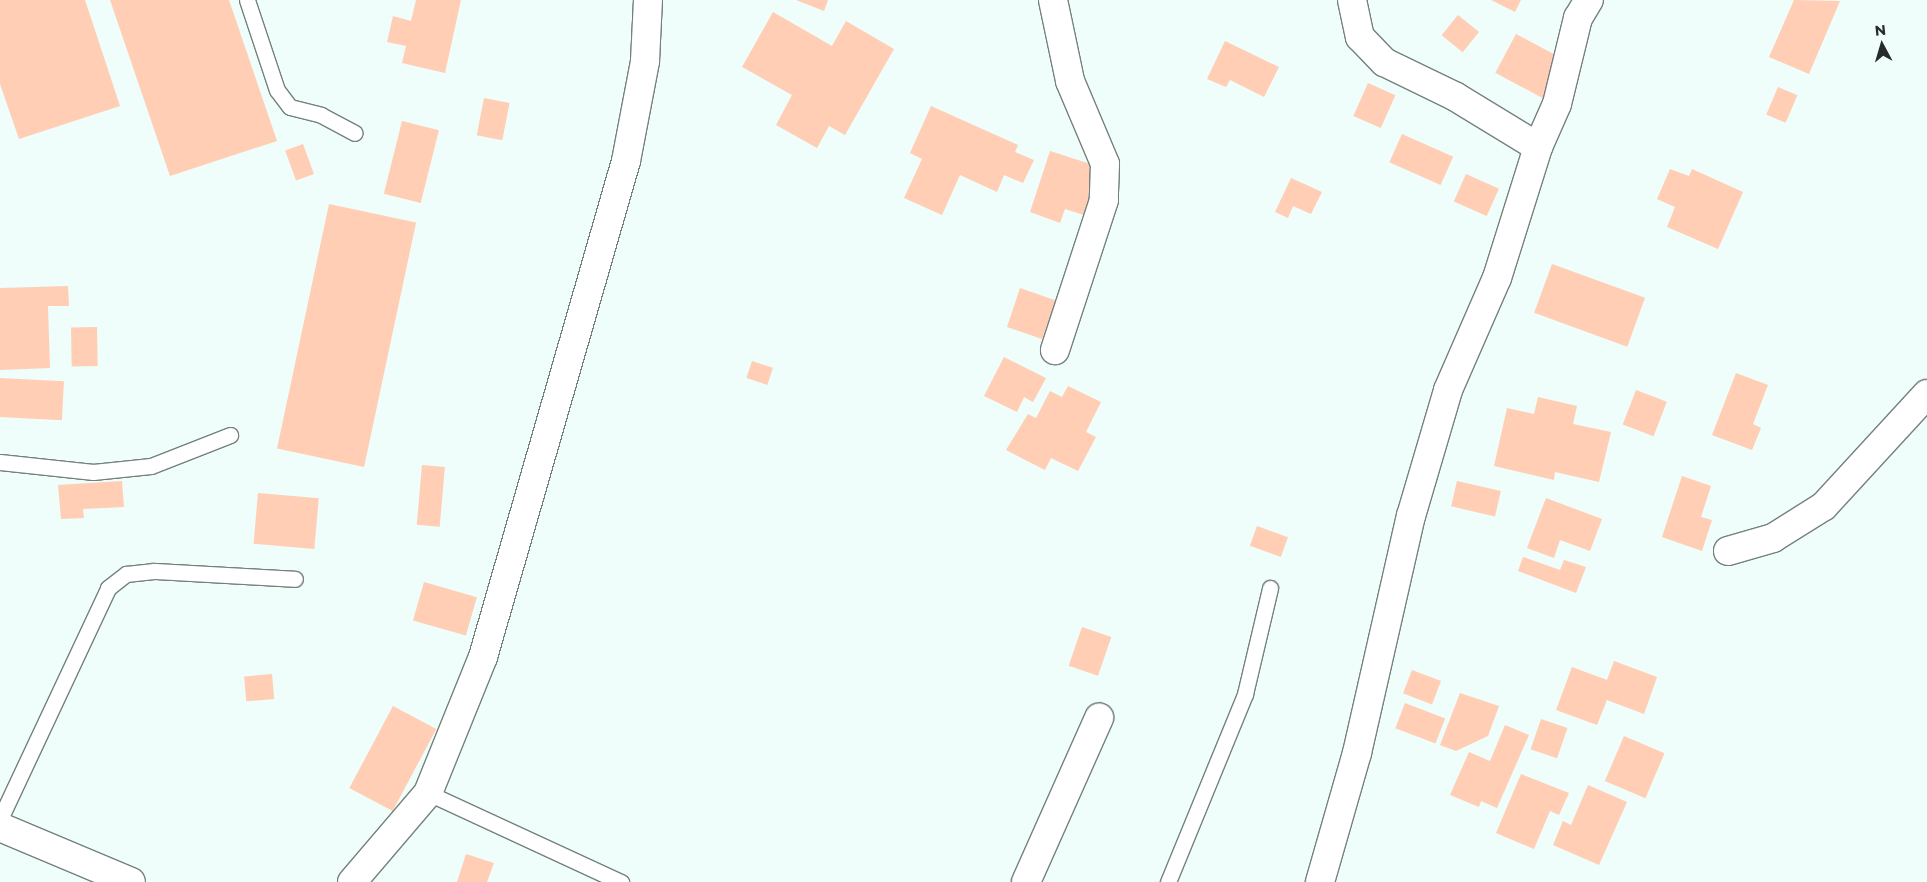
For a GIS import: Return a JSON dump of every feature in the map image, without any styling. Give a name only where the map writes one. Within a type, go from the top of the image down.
[{"type":"street","points":[[352,882],[428,793],[483,657],[626,161],[645,61],[648,0]]},
{"type":"street","points":[[1053,0],[1070,81],[1104,164],[1104,200],[1055,350]]},
{"type":"street","points":[[1352,0],[1360,37],[1384,62],[1456,98],[1538,147]]},
{"type":"street","points":[[1320,882],[1357,753],[1410,516],[1448,390],[1498,278],[1538,147],[1557,104],[1578,18],[1589,0]]},
{"type":"street","points":[[1728,551],[1773,538],[1824,506],[1927,394]]},
{"type":"street","points":[[1026,882],[1099,718]]},
{"type":"street","points":[[0,827],[131,882]]},
{"type":"lane","points":[[247,0],[276,90],[290,107],[321,116],[355,133]]},
{"type":"lane","points":[[0,462],[93,472],[142,467],[198,451],[230,435]]},
{"type":"lane","points":[[0,819],[108,588],[126,574],[154,571],[295,579]]},
{"type":"lane","points":[[1168,882],[1245,694],[1270,588]]},
{"type":"lane","points":[[428,793],[621,882]]},
{"type":"building","points":[[0,0],[85,0],[120,106],[19,139],[0,84]]},
{"type":"building","points":[[110,0],[229,0],[277,141],[170,176]]},
{"type":"building","points":[[416,0],[461,0],[445,73],[402,63],[406,46],[387,42],[393,16],[411,21]]},
{"type":"building","points":[[796,0],[828,0],[824,11]]},
{"type":"building","points":[[1491,0],[1521,0],[1515,12]]},
{"type":"building","points":[[1794,0],[1840,1],[1809,74],[1769,57]]},
{"type":"building","points":[[773,12],[832,46],[846,21],[894,49],[845,135],[829,126],[817,148],[776,125],[792,95],[742,67]]},
{"type":"building","points":[[1458,15],[1479,32],[1463,52],[1442,35]]},
{"type":"building","points":[[1516,34],[1565,60],[1544,99],[1495,73]]},
{"type":"building","points":[[1225,41],[1279,67],[1264,97],[1230,80],[1226,87],[1207,79]]},
{"type":"building","points":[[1368,83],[1395,95],[1381,128],[1353,116]]},
{"type":"building","points":[[1778,87],[1797,95],[1786,123],[1766,115]]},
{"type":"building","points":[[484,98],[510,103],[502,140],[477,135]]},
{"type":"building","points":[[931,106],[1018,145],[1015,152],[1034,160],[1023,183],[1004,175],[997,192],[960,175],[942,215],[904,198],[922,159],[910,153]]},
{"type":"building","points":[[402,121],[439,130],[421,203],[384,194]]},
{"type":"building","points":[[1402,134],[1453,157],[1441,185],[1389,162]]},
{"type":"building","points":[[303,144],[314,174],[296,181],[285,150]]},
{"type":"building","points":[[1050,151],[1100,167],[1084,215],[1065,209],[1060,223],[1030,212]]},
{"type":"building","points":[[1670,169],[1689,176],[1692,169],[1743,192],[1718,249],[1667,227],[1675,207],[1657,199]]},
{"type":"building","points":[[1466,174],[1499,189],[1487,216],[1454,201]]},
{"type":"building","points":[[1291,178],[1322,192],[1311,214],[1293,206],[1288,218],[1275,212]]},
{"type":"building","points":[[329,204],[416,223],[364,467],[277,449]]},
{"type":"building","points":[[1552,264],[1645,298],[1627,347],[1534,313]]},
{"type":"building","points":[[68,286],[69,306],[48,306],[50,368],[0,370],[0,288]]},
{"type":"building","points":[[1020,288],[1063,303],[1058,319],[1050,317],[1042,339],[1007,327]]},
{"type":"building","points":[[71,327],[97,327],[98,366],[72,366]]},
{"type":"building","points":[[1004,357],[1046,378],[1033,402],[1024,397],[1017,412],[984,396]]},
{"type":"building","points":[[752,361],[773,368],[767,385],[746,378]]},
{"type":"building","points":[[1736,373],[1768,385],[1753,424],[1761,428],[1752,450],[1712,435]]},
{"type":"building","points":[[0,378],[64,381],[62,420],[0,417]]},
{"type":"building","points":[[1068,386],[1101,402],[1086,432],[1096,437],[1078,471],[1051,458],[1045,470],[1006,450],[1028,414],[1036,418],[1050,391],[1062,397]]},
{"type":"building","points":[[1636,390],[1667,402],[1654,436],[1623,425]]},
{"type":"building","points":[[1538,397],[1577,406],[1573,424],[1611,432],[1599,482],[1555,472],[1554,480],[1494,466],[1507,408],[1534,414]]},
{"type":"building","points":[[422,465],[445,467],[440,527],[417,525]]},
{"type":"building","points":[[1682,476],[1711,486],[1701,517],[1712,520],[1702,551],[1662,537]]},
{"type":"building","points":[[122,481],[124,507],[83,509],[84,518],[61,519],[58,485]]},
{"type":"building","points":[[1457,481],[1501,491],[1495,516],[1451,506]]},
{"type":"building","points":[[258,493],[319,498],[314,549],[254,544]]},
{"type":"building","points":[[1546,498],[1602,519],[1590,551],[1560,540],[1554,558],[1527,548]]},
{"type":"building","points":[[1257,526],[1288,537],[1281,557],[1250,546]]},
{"type":"building","points":[[1523,557],[1560,570],[1564,560],[1586,567],[1576,593],[1518,571]]},
{"type":"building","points":[[424,582],[477,597],[466,636],[413,620]]},
{"type":"building","points":[[1082,627],[1111,637],[1098,676],[1069,666]]},
{"type":"building","points":[[1614,661],[1657,677],[1644,714],[1607,700],[1597,725],[1556,710],[1572,667],[1607,680]]},
{"type":"building","points":[[1412,670],[1441,681],[1432,704],[1403,693]]},
{"type":"building","points":[[272,674],[274,699],[246,701],[244,676]]},
{"type":"building","points":[[1460,693],[1499,706],[1488,736],[1456,751],[1440,745]]},
{"type":"building","points":[[1405,703],[1445,718],[1435,744],[1395,728]]},
{"type":"building","points":[[393,706],[436,729],[393,811],[349,788]]},
{"type":"building","points":[[1541,719],[1567,728],[1557,758],[1531,749]]},
{"type":"building","points":[[1505,725],[1529,735],[1497,808],[1481,801],[1479,807],[1450,795],[1469,752],[1490,761]]},
{"type":"building","points":[[1624,736],[1665,753],[1645,798],[1605,781]]},
{"type":"building","points":[[1521,774],[1569,793],[1559,815],[1550,811],[1534,849],[1496,833]]},
{"type":"building","points":[[1588,785],[1627,802],[1599,865],[1553,845],[1563,821],[1571,825]]},
{"type":"building","points":[[466,854],[494,863],[487,882],[457,882]]}]
